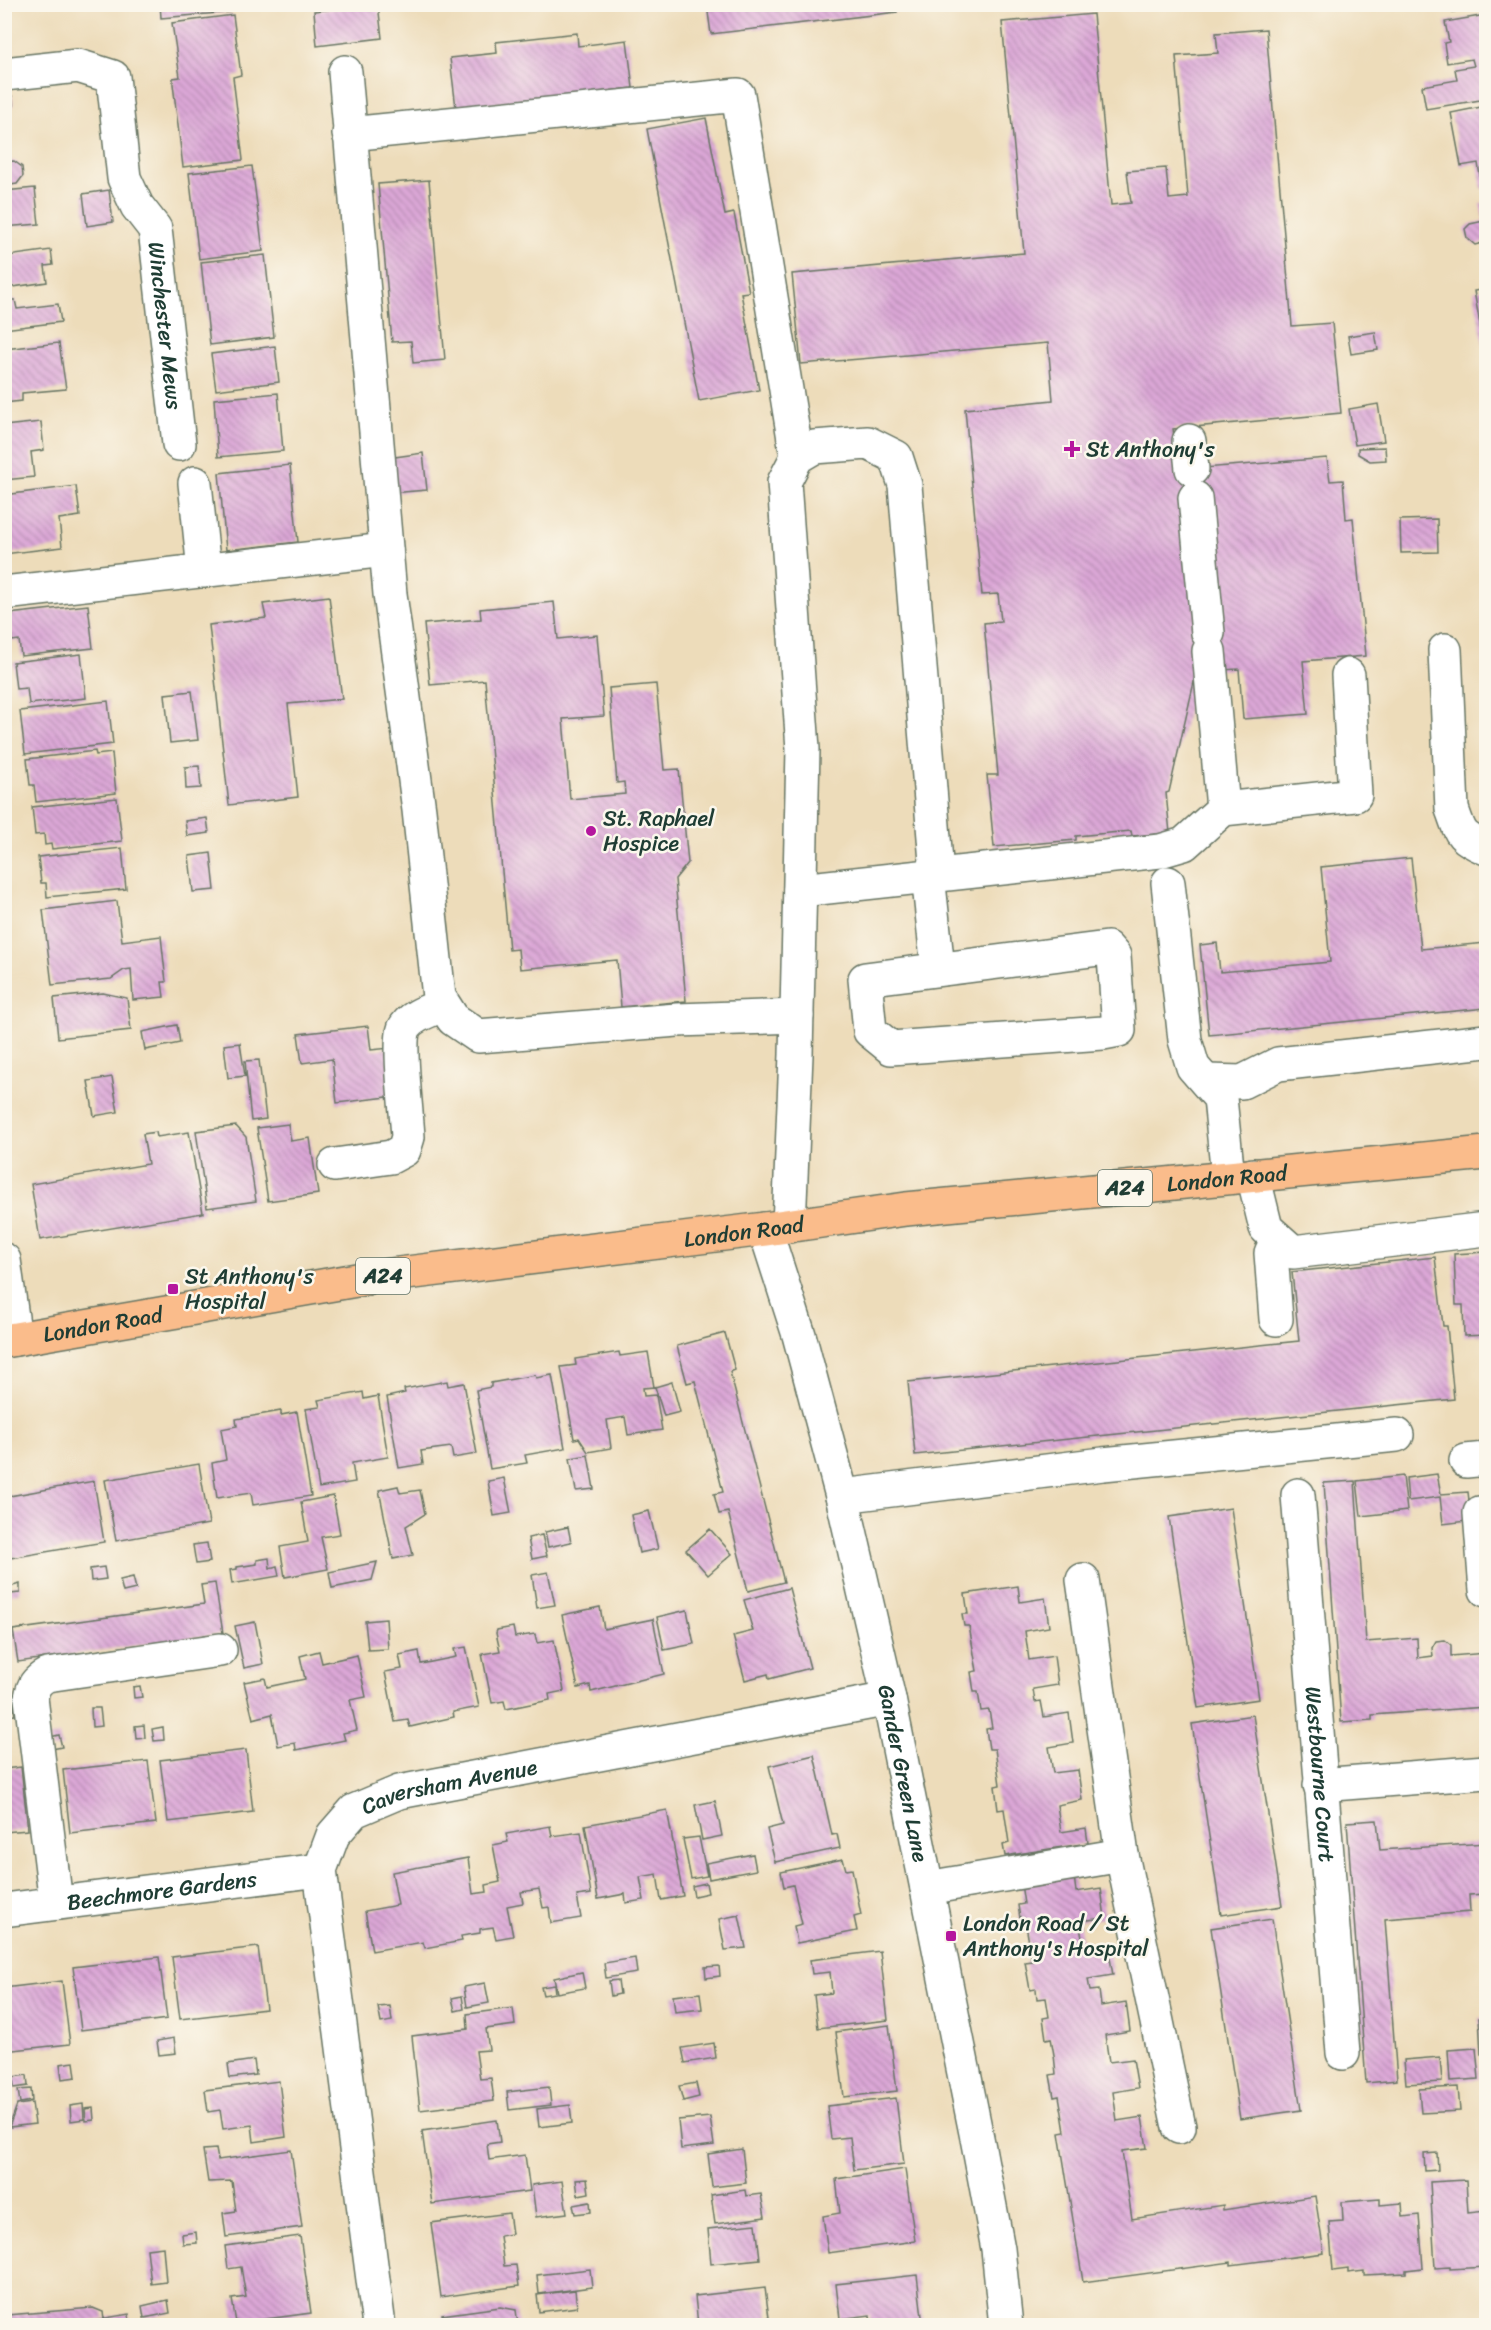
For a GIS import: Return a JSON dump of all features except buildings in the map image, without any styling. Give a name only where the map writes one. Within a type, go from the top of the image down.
[{"type":"highway","name":"London Road","points":[[10,1340],[374,1277],[906,1209],[1486,1153]]},
{"type":"street","name":"Winchester Mews","points":[[4,74],[78,66],[113,77],[124,178],[137,206],[155,229],[179,444]]},
{"type":"street","points":[[345,72],[386,550],[419,810],[439,997],[453,1019],[478,1036],[677,1020],[797,1016]]},
{"type":"street","points":[[350,134],[738,94],[797,457],[814,447],[868,443],[896,457],[906,485],[938,969]]},
{"type":"street","name":"Gander Green Lane","points":[[797,457],[784,482],[803,749],[797,1016],[777,1227],[799,1335],[842,1496],[889,1699],[987,2190],[998,2249],[1006,2325]]},
{"type":"street","points":[[1192,469],[1223,809]]},
{"type":"street","points":[[195,483],[204,570]]},
{"type":"street","points":[[4,593],[386,550]]},
{"type":"street","points":[[1445,650],[1452,809],[1460,833],[1486,848]]},
{"type":"street","points":[[800,890],[1160,851],[1184,844],[1223,809],[1355,795],[1348,675]]},
{"type":"street","points":[[1168,884],[1185,1040],[1193,1067],[1220,1098],[1240,1176],[1266,1228],[1293,1252],[1486,1229]]},
{"type":"street","points":[[1107,948],[1114,956],[1119,1030],[1103,1034],[891,1048],[870,1031],[865,980],[938,969],[1107,948]]},
{"type":"street","points":[[335,1165],[391,1157],[404,1150],[408,1137],[402,1052],[404,1029],[414,1018],[443,1005]]},
{"type":"street","points":[[1207,1081],[1242,1082],[1278,1064],[1486,1041]]},
{"type":"street","points":[[1276,1319],[1270,1253],[1278,1239]]},
{"type":"street","points":[[4,1260],[10,1340]]},
{"type":"street","points":[[842,1496],[1102,1464],[1397,1435]]},
{"type":"street","name":"Westbourne Court","points":[[1298,1495],[1343,2053]]},
{"type":"street","points":[[1480,1513],[1486,1590]]},
{"type":"street","points":[[1083,1580],[1122,1855],[1179,2127]]},
{"type":"street","points":[[56,1903],[31,1698],[33,1688],[47,1675],[220,1650]]},
{"type":"street","name":"Caversham Avenue","points":[[379,2325],[320,1870],[333,1835],[354,1811],[399,1792],[889,1699]]},
{"type":"street","points":[[1320,1785],[1486,1772]]},
{"type":"street","points":[[927,1888],[1122,1855]]},
{"type":"street","name":"Beechmore Gardens","points":[[4,1910],[320,1870]]},
{"type":"place","name":"St Anthony's","points":[[1072,449]]},
{"type":"place","name":"St. Raphael Hospice","points":[[591,831]]},
{"type":"place","name":"St Anthony's Hospital","points":[[173,1289]]},
{"type":"place","name":"London Road / St Anthony's Hospital","points":[[951,1936]]}]
